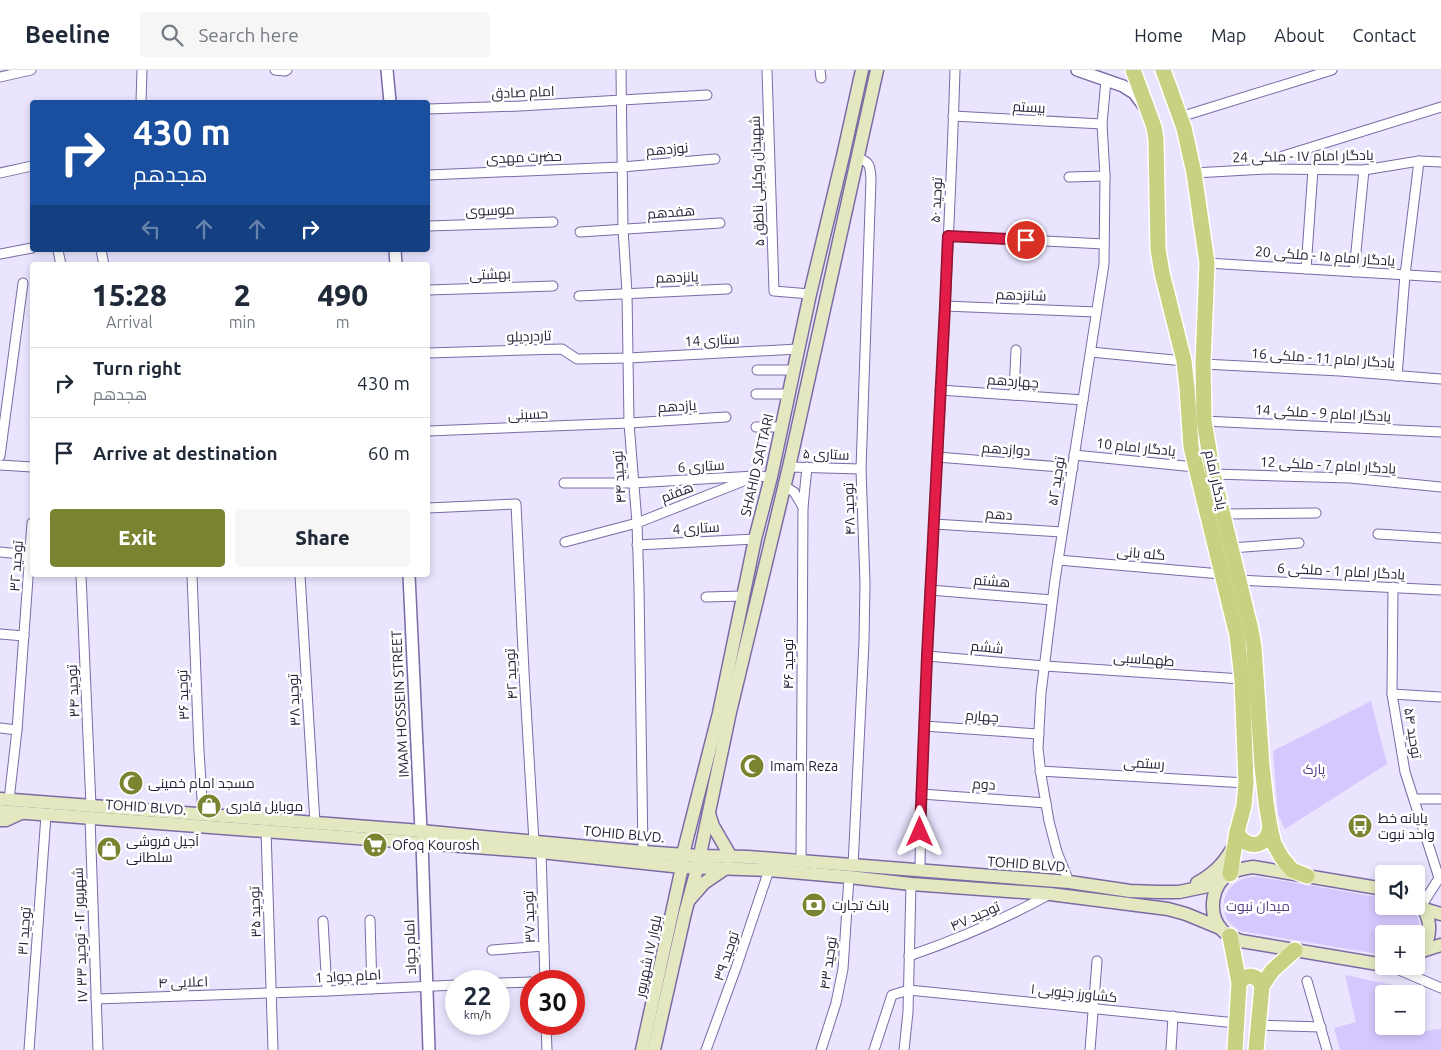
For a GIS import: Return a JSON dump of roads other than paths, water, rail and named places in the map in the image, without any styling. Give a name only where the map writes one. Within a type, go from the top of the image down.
[{"type":"main road","name":"SHAHID SATTARI","points":[[682,867],[683,854],[719,713],[755,539],[782,428],[810,294],[862,70]]},
{"type":"main road","points":[[654,1050],[681,909],[699,862],[730,712],[789,467],[877,70]]},
{"type":"main road","name":"یادگار امام","points":[[1133,70],[1154,127],[1156,139],[1158,248],[1162,273],[1184,361],[1191,447],[1237,635],[1242,679],[1246,783],[1244,806],[1226,877]]},
{"type":"main road","name":"یادگار امام","points":[[1163,70],[1180,117],[1191,156],[1207,263],[1203,364],[1204,420],[1213,474],[1254,647],[1262,766],[1270,827],[1274,844],[1282,858],[1292,870],[1307,876]]},
{"type":"main road","points":[[843,156],[858,158]]},
{"type":"main road","points":[[0,811],[10,799]]},
{"type":"main road","points":[[0,820],[6,820],[10,799]]},
{"type":"main road","name":"TOHID BLVD.","points":[[10,799],[46,815],[91,812],[203,815],[315,823],[421,837]]},
{"type":"main road","name":"TOHID BLVD.","points":[[10,799],[91,812],[266,830],[421,837],[657,858],[683,854],[699,862]]},
{"type":"main road","points":[[681,909],[704,884],[729,862],[708,814]]},
{"type":"main road","points":[[676,892],[669,876],[657,858],[676,845],[691,827]]},
{"type":"main road","points":[[1158,892],[1188,886],[1211,875],[1222,864],[1238,836],[1245,843],[1256,844],[1264,840],[1270,827]]},
{"type":"main road","name":"TOHID BLVD.","points":[[538,847],[643,852],[682,867],[699,862],[801,861],[911,884],[1050,894],[1168,909],[1186,914],[1241,941],[1375,963]]},
{"type":"main road","name":"TOHID BLVD.","points":[[729,862],[769,870],[920,871],[1070,882],[1158,892],[1179,892],[1208,886],[1241,868],[1253,867],[1375,887]]},
{"type":"main road","name":"بلوار ۱۷ شهریور","points":[[642,1050],[681,909],[676,892],[682,867]]},
{"type":"main road","points":[[1226,877],[1214,893],[1212,905],[1214,917],[1225,932],[1238,983],[1235,1050]]},
{"type":"main road","points":[[1425,906],[1441,914]]},
{"type":"main road","points":[[1425,911],[1430,928],[1428,940],[1425,945]]},
{"type":"main road","points":[[1425,952],[1441,945]]},
{"type":"main road","points":[[1262,986],[1272,971],[1295,950]]},
{"type":"main road","points":[[1238,983],[1242,978],[1254,976],[1260,980],[1262,986],[1256,1050]]},
{"type":"street","points":[[0,77],[31,70]]},
{"type":"street","points":[[141,100],[142,70]]},
{"type":"street","points":[[275,70],[287,70]]},
{"type":"street","points":[[387,70],[390,100]]},
{"type":"street","name":"توحید ۴۴","points":[[620,70],[629,423],[637,523],[639,588],[643,852]]},
{"type":"street","name":"شهیدان وکیلی ناطق ۵","points":[[767,70],[774,290],[810,294]]},
{"type":"street","name":"توحید ۵۰","points":[[920,871],[921,794],[927,656],[955,70]]},
{"type":"street","points":[[1077,70],[1123,86],[1134,93],[1149,113]]},
{"type":"street","points":[[1180,117],[1332,70]]},
{"type":"street","name":"توحید ۵۲","points":[[1070,882],[1057,852],[1040,771],[1038,748],[1044,666],[1052,600],[1104,264],[1105,176],[1102,124],[1106,80]]},
{"type":"street","name":"امام صادق","points":[[430,109],[520,106],[707,95]]},
{"type":"street","points":[[1266,169],[1283,156],[1441,107]]},
{"type":"street","name":"بیستم","points":[[953,116],[1102,124]]},
{"type":"street","name":"توحید ۴۸","points":[[851,871],[864,642],[865,583],[861,469],[871,179],[869,165],[866,161],[858,158]]},
{"type":"street","name":"نوزدهم","points":[[622,167],[715,159]]},
{"type":"street","points":[[1396,376],[1405,275],[1419,161]]},
{"type":"street","name":"یادگار امام ۱۷ - ملکی 24","points":[[1194,173],[1266,169],[1364,170],[1419,161],[1441,162]]},
{"type":"street","points":[[0,173],[30,166]]},
{"type":"street","name":"حضرت مهدی","points":[[430,175],[622,167]]},
{"type":"street","points":[[1306,269],[1312,169]]},
{"type":"street","points":[[1354,272],[1364,170]]},
{"type":"street","points":[[1069,177],[1105,176]]},
{"type":"street","name":"موسوی","points":[[430,226],[552,222]]},
{"type":"street","name":"هفدهم","points":[[580,232],[720,223]]},
{"type":"street","points":[[948,236],[1104,244]]},
{"type":"street","points":[[0,254],[30,248]]},
{"type":"street","name":"یادگار امام ۱۵ - ملکی 20","points":[[1207,263],[1441,277]]},
{"type":"street","points":[[0,456],[23,283]]},
{"type":"street","name":"بهشتی","points":[[430,290],[553,286]]},
{"type":"street","name":"پانزدهم","points":[[627,293],[727,289]]},
{"type":"street","points":[[579,296],[627,293]]},
{"type":"street","name":"شانزدهم","points":[[945,306],[1096,312]]},
{"type":"street","name":"تاردردیلو","points":[[430,353],[562,349],[577,359],[628,358]]},
{"type":"street","name":"ستاری 14","points":[[628,358],[798,349]]},
{"type":"street","points":[[1014,395],[1016,350]]},
{"type":"street","points":[[1091,352],[1184,361]]},
{"type":"street","name":"یادگار امام 11 - ملکی 16","points":[[1203,364],[1340,371],[1441,379]]},
{"type":"street","points":[[757,370],[794,370]]},
{"type":"street","name":"چهاردهم","points":[[940,390],[1083,400]]},
{"type":"street","points":[[756,394],[789,394]]},
{"type":"street","name":"یازدهم","points":[[629,423],[726,417]]},
{"type":"street","name":"یادگار امام 9 - ملکی 14","points":[[1204,420],[1441,432]]},
{"type":"street","name":"حسینی","points":[[430,431],[629,423]]},
{"type":"street","points":[[756,427],[782,428]]},
{"type":"street","name":"یادگار امام 10","points":[[1074,455],[1195,467]]},
{"type":"street","name":"دوازدهم","points":[[937,458],[1072,468]]},
{"type":"street","points":[[0,465],[30,467]]},
{"type":"street","name":"ستاری ۵","points":[[789,467],[861,469]]},
{"type":"street","name":"توحید ۴۶","points":[[801,861],[803,507],[807,467]]},
{"type":"street","name":"یادگار امام 7 - ملکی 12","points":[[1213,474],[1350,478],[1441,487]]},
{"type":"street","name":"هفتم","points":[[637,523],[756,476]]},
{"type":"street","name":"ستاری 6","points":[[633,483],[771,476]]},
{"type":"street","points":[[564,483],[633,483]]},
{"type":"street","points":[[784,486],[794,492],[803,507]]},
{"type":"street","name":"توحید ۴۲","points":[[430,508],[516,504],[524,672],[538,847]]},
{"type":"street","points":[[1223,514],[1316,513]]},
{"type":"street","points":[[565,542],[637,523]]},
{"type":"street","name":"دهم","points":[[934,524],[1062,532]]},
{"type":"street","points":[[1378,534],[1441,538]]},
{"type":"street","name":"ستاری 4","points":[[637,545],[755,539]]},
{"type":"street","points":[[1231,548],[1299,543]]},
{"type":"street","points":[[0,552],[30,555]]},
{"type":"street","name":"توحید ۳۲","points":[[10,799],[30,555]]},
{"type":"street","name":"گله بانی","points":[[1058,560],[1221,574]]},
{"type":"street","name":"توحید ۳۴","points":[[81,577],[91,812]]},
{"type":"street","name":"توحید ۳۶","points":[[192,577],[203,815]]},
{"type":"street","name":"توحید ۳۸","points":[[300,577],[315,823]]},
{"type":"street","name":"IMAM HOSSEIN STREET","points":[[409,577],[421,837]]},
{"type":"street","name":"یادگار امام 1 - ملکی 6","points":[[1239,580],[1441,590]]},
{"type":"street","name":"توحید ۵۴","points":[[1393,587],[1392,694],[1405,772],[1440,876]]},
{"type":"street","name":"هشتم","points":[[930,590],[1052,600]]},
{"type":"street","points":[[706,597],[743,596]]},
{"type":"street","points":[[0,634],[24,636]]},
{"type":"street","name":"ششم","points":[[927,656],[1044,666]]},
{"type":"street","name":"طهماسبی","points":[[1044,666],[1242,679]]},
{"type":"street","points":[[1392,694],[1441,697]]},
{"type":"street","name":"چهارم","points":[[924,726],[1039,734]]},
{"type":"street","points":[[0,728],[17,730]]},
{"type":"street","name":"رستمی","points":[[1040,771],[1246,783]]},
{"type":"street","name":"دوم","points":[[921,794],[1046,803]]},
{"type":"street","points":[[1415,799],[1441,799]]},
{"type":"street","name":"۱۷ شهریور ۱۲ - توحید ۳۳","points":[[91,812],[98,1050]]},
{"type":"street","name":"توحید ۳۱","points":[[29,1050],[46,815]]},
{"type":"street","name":"توحید ۳۵","points":[[266,830],[273,1050]]},
{"type":"street","name":"امام جواد","points":[[421,837],[429,1050]]},
{"type":"street","name":"توحید ۳۷","points":[[538,847],[545,970]]},
{"type":"street","name":"توحید ۳۹","points":[[706,1050],[769,870]]},
{"type":"street","name":"توحید ۴۳","points":[[821,1050],[836,1003],[843,970],[851,871]]},
{"type":"street","points":[[1425,898],[1440,876]]},
{"type":"street","points":[[904,1050],[909,990],[911,884]]},
{"type":"street","name":"توحید ۴۷","points":[[909,956],[954,940],[1023,909],[1050,894]]},
{"type":"street","points":[[370,920],[372,989]]},
{"type":"street","points":[[323,921],[327,991]]},
{"type":"street","points":[[492,950],[544,946]]},
{"type":"street","points":[[1090,1050],[1098,961]]},
{"type":"street","points":[[1412,975],[1441,988]]},
{"type":"street","points":[[1307,981],[1327,1050]]},
{"type":"street","name":"امام جواد 1","points":[[271,993],[445,985]]},
{"type":"street","points":[[874,1050],[892,995],[909,990]]},
{"type":"street","name":"کشاورز جنوبی ۱","points":[[909,990],[1236,1022]]},
{"type":"street","name":"اعلایی ۴","points":[[96,999],[271,993]]},
{"type":"street","points":[[1171,1050],[1173,1016]]},
{"type":"street","points":[[1257,1025],[1321,1027]]},
{"type":"street","points":[[547,1035],[548,1050]]},
{"type":"place","name":"Imam Reza","points":[[752,766]]},
{"type":"place","name":"مسجد امام خمینی","points":[[131,783]]},
{"type":"place","name":"موبایل قادری","points":[[209,806]]},
{"type":"place","name":"پایانه خط واحد نبوت","points":[[1360,826]]},
{"type":"place","name":"Ofoq Kourosh","points":[[375,845]]},
{"type":"place","name":"آجیل فروشی سلطانی","points":[[109,849]]},
{"type":"place","name":"بانک تجارت","points":[[814,905]]},
{"type":"park label","name":"پارک","points":[[1314,769]]},
{"type":"park label","name":"میدان نبوت","points":[[1258,906]]}]
